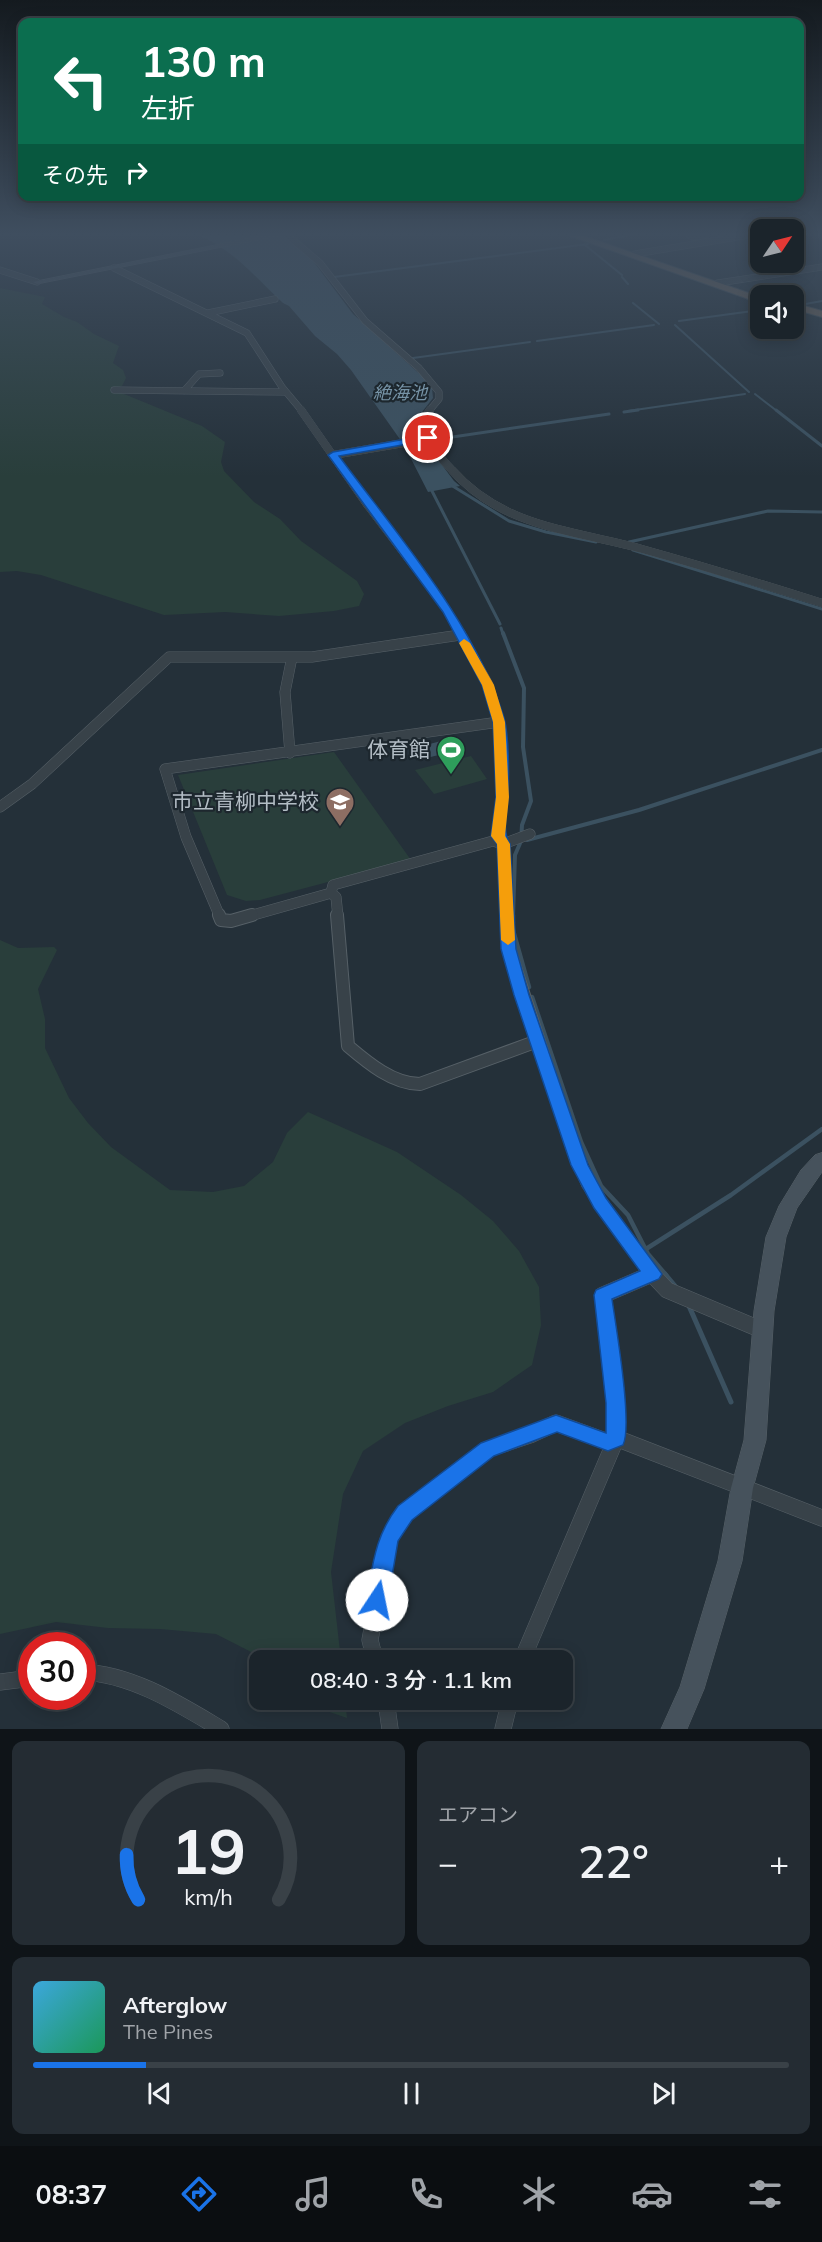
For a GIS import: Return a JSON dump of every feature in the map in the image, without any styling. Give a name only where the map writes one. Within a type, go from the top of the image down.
[{"type":"street","points":[[213,316],[247,333],[286,392],[448,611],[488,685],[499,722],[502,797],[498,836],[503,844],[509,949],[538,1043],[574,1150],[588,1184],[652,1274],[668,1290],[764,1331]]},
{"type":"street","points":[[361,316],[420,368],[435,386],[439,399],[428,413],[434,429],[430,438]]},
{"type":"street","points":[[184,391],[199,374],[220,373]]},
{"type":"street","points":[[114,390],[286,392]]},
{"type":"street","points":[[333,455],[430,438]]},
{"type":"street","points":[[430,438],[452,471],[483,497],[509,514],[545,527],[611,540],[736,575],[822,603]]},
{"type":"street","points":[[0,807],[32,784],[169,657],[312,657],[460,635]]},
{"type":"street","points":[[290,753],[285,692],[292,657]]},
{"type":"street","points":[[332,893],[231,921],[221,920],[186,837],[165,769],[499,722]]},
{"type":"street","points":[[530,834],[503,844],[493,841],[333,885],[332,893],[336,897],[348,1046],[369,1064],[406,1084],[420,1084],[532,1043],[538,1043]]},
{"type":"street","points":[[674,1729],[692,1689],[730,1561],[742,1488],[755,1440],[764,1311],[776,1237],[788,1206],[808,1174],[822,1160]]},
{"type":"street","points":[[526,1650],[616,1439],[615,1403],[603,1295],[652,1274]]},
{"type":"street","points":[[372,1650],[370,1640],[388,1540],[405,1513],[488,1449],[530,1436],[556,1424],[608,1442],[616,1439],[822,1518]]},
{"type":"street","points":[[96,1673],[129,1683],[183,1705],[221,1729]]},
{"type":"street","points":[[0,1682],[18,1680]]},
{"type":"street","points":[[387,1710],[390,1729]]},
{"type":"street","points":[[503,1729],[508,1710]]},
{"type":"green space","points":[[0,316],[62,316],[119,346],[113,363],[123,370],[126,378],[122,386],[112,389],[202,426],[225,442],[221,462],[224,471],[254,502],[280,519],[301,541],[357,581],[364,594],[359,606],[334,611],[279,616],[225,612],[164,615],[41,575],[17,571],[0,572]]},
{"type":"green space","points":[[334,752],[411,860],[260,900],[246,901],[227,895],[178,775]]},
{"type":"green space","name":"体育館","points":[[471,756],[487,779],[434,794],[415,770]]},
{"type":"green space","points":[[0,940],[18,948],[54,947],[57,950],[38,989],[45,1019],[45,1048],[69,1098],[88,1123],[111,1147],[170,1190],[213,1192],[244,1186],[273,1162],[287,1133],[308,1112],[397,1152],[461,1195],[493,1221],[519,1251],[539,1287],[541,1325],[532,1365],[493,1392],[405,1423],[363,1451],[343,1494],[331,1572],[340,1650],[249,1651],[216,1634],[160,1629],[108,1628],[56,1622],[0,1634]]},
{"type":"green space","points":[[324,1710],[346,1710],[347,1718]]},
{"type":"water","name":"絶海池","points":[[297,316],[355,316],[422,376],[432,388],[433,398],[422,412],[427,429],[425,442],[460,486],[428,492],[404,445],[351,370],[337,354],[315,336]]},
{"type":"water","points":[[449,739],[458,750],[419,760],[410,749]]},
{"type":"waterway","points":[[649,316],[659,324]]},
{"type":"waterway","points":[[679,321],[718,316]]},
{"type":"waterway","points":[[537,341],[654,325]]},
{"type":"waterway","points":[[675,325],[749,392]]},
{"type":"waterway","points":[[413,358],[530,342]]},
{"type":"waterway","points":[[628,411],[745,394]]},
{"type":"waterway","points":[[755,394],[777,411]]},
{"type":"waterway","points":[[624,412],[638,410]]},
{"type":"waterway","points":[[776,410],[822,446]]},
{"type":"waterway","points":[[439,439],[609,414]]},
{"type":"waterway","points":[[451,485],[509,521],[546,532],[596,542]]},
{"type":"waterway","points":[[432,491],[500,624]]},
{"type":"waterway","points":[[629,542],[768,511],[822,512]]},
{"type":"waterway","points":[[633,550],[822,609]]},
{"type":"waterway","points":[[501,628],[503,634]]},
{"type":"waterway","points":[[503,633],[524,688],[523,747],[531,801],[522,825],[521,841],[515,855],[513,917]]},
{"type":"waterway","points":[[527,840],[639,810],[822,750]]},
{"type":"waterway","points":[[513,917],[513,923]]},
{"type":"waterway","points":[[513,930],[529,987]]},
{"type":"waterway","points":[[532,997],[581,1142],[601,1186],[628,1215],[648,1254],[666,1275]]},
{"type":"waterway","points":[[646,1249],[731,1195],[822,1129]]},
{"type":"waterway","points":[[665,1274],[675,1286]]},
{"type":"waterway","points":[[689,1306],[731,1402]]},
{"type":"slow traffic","points":[[464,643],[488,685],[499,722],[502,797],[498,836],[503,844],[508,940]]},
{"type":"place","name":"体育館","points":[[451,776]]},
{"type":"place","name":"市立青柳中学校","points":[[340,828]]},
{"type":"route","points":[[377,1600],[388,1540],[395,1526],[405,1513],[488,1449],[530,1436],[556,1424],[608,1442],[616,1439],[615,1403],[603,1295],[652,1274],[600,1203],[579,1165],[522,995],[509,949],[503,844],[498,836],[502,797],[499,722],[488,685],[448,611],[366,503],[333,455],[428,438]]}]
